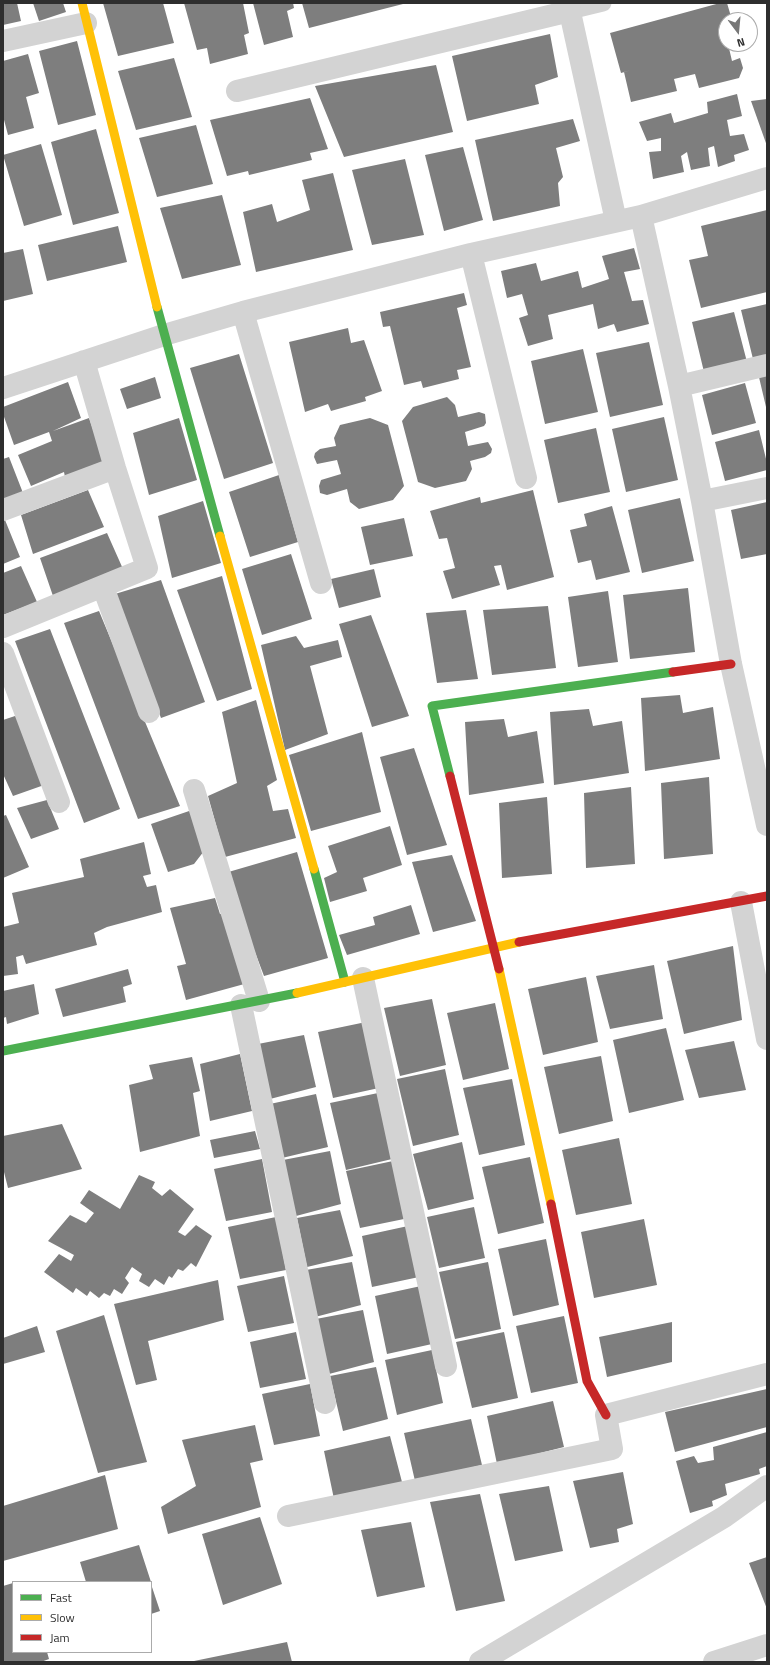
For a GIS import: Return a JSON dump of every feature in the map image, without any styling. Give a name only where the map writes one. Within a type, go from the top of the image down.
[{"type":"street","points":[[237,91],[569,7],[616,221]]},
{"type":"street","points":[[3,42],[84,13],[164,335],[354,980],[446,1366]]},
{"type":"street","points":[[3,388],[164,335],[243,312],[471,254],[641,216],[767,178]]},
{"type":"street","points":[[641,216],[679,386],[702,501],[731,664],[767,825]]},
{"type":"street","points":[[471,254],[526,478]]},
{"type":"street","points":[[243,312],[321,582]]},
{"type":"street","points":[[3,627],[147,568],[114,468],[84,361]]},
{"type":"street","points":[[679,386],[767,365]]},
{"type":"street","points":[[3,510],[114,468]]},
{"type":"street","points":[[702,501],[767,488]]},
{"type":"street","points":[[103,587],[149,712]]},
{"type":"street","points":[[3,653],[59,802]]},
{"type":"street","points":[[288,1516],[612,1449],[606,1415],[587,1382],[552,1207],[494,947],[432,706],[731,664]]},
{"type":"street","points":[[194,790],[250,1003],[325,1403]]},
{"type":"street","points":[[3,1051],[250,1003],[494,947],[767,896]]},
{"type":"street","points":[[741,902],[767,1039]]},
{"type":"street","points":[[606,1415],[767,1374]]},
{"type":"street","points":[[480,1662],[724,1517],[767,1486]]},
{"type":"street","points":[[714,1662],[767,1645]]},
{"type":"lane","points":[[569,7],[603,3]]},
{"type":"building","points":[[3,3],[17,3],[21,21],[3,25]]},
{"type":"building","points":[[33,3],[63,3],[66,12],[39,21]]},
{"type":"building","points":[[103,3],[163,3],[174,43],[118,56]]},
{"type":"building","points":[[184,3],[243,3],[249,33],[244,35],[248,54],[210,64],[207,48],[197,50]]},
{"type":"building","points":[[253,3],[293,3],[294,8],[287,11],[293,37],[264,45]]},
{"type":"building","points":[[302,3],[403,3],[403,4],[309,28]]},
{"type":"building","points":[[720,3],[727,3],[730,12],[718,12],[718,52],[730,52],[732,61],[740,58],[743,68],[739,78],[699,88],[695,74],[674,79],[677,91],[631,102],[624,72],[621,73],[610,33]]},
{"type":"building","points":[[550,34],[558,77],[535,85],[539,104],[467,121],[452,56]]},
{"type":"building","points":[[77,41],[96,115],[58,125],[39,51]]},
{"type":"building","points":[[28,54],[39,93],[26,97],[34,128],[8,135],[3,116],[3,61]]},
{"type":"building","points":[[174,58],[192,117],[136,130],[118,71]]},
{"type":"building","points":[[436,65],[453,132],[344,157],[315,86]]},
{"type":"building","points":[[737,94],[742,116],[727,120],[730,136],[744,134],[749,150],[734,155],[735,161],[718,167],[714,146],[708,148],[710,166],[691,170],[687,152],[681,156],[684,172],[653,179],[649,152],[661,151],[661,138],[647,141],[639,122],[671,113],[674,123],[708,113],[707,102]]},
{"type":"building","points":[[310,98],[328,149],[310,153],[312,160],[249,175],[248,171],[227,176],[210,120]]},
{"type":"building","points":[[767,99],[767,146],[751,101]]},
{"type":"building","points":[[573,119],[580,141],[556,148],[563,177],[558,183],[560,206],[493,221],[475,140]]},
{"type":"building","points":[[196,125],[213,184],[157,197],[139,138]]},
{"type":"building","points":[[96,129],[119,213],[73,225],[51,142]]},
{"type":"building","points":[[41,144],[62,215],[24,226],[3,155]]},
{"type":"building","points":[[463,147],[483,220],[444,231],[425,155]]},
{"type":"building","points":[[405,159],[424,235],[372,245],[352,170]]},
{"type":"building","points":[[333,173],[353,250],[256,272],[243,212],[272,204],[277,222],[310,210],[302,180]]},
{"type":"building","points":[[222,195],[241,265],[182,279],[160,208]]},
{"type":"building","points":[[767,210],[767,292],[701,308],[689,260],[708,256],[701,226]]},
{"type":"building","points":[[118,226],[127,262],[47,281],[38,245]]},
{"type":"building","points":[[634,248],[640,269],[624,272],[632,301],[643,300],[649,324],[617,332],[614,324],[598,329],[593,304],[548,315],[553,339],[528,346],[519,318],[528,315],[522,294],[507,298],[501,271],[536,263],[541,281],[578,271],[582,288],[609,279],[602,256]]},
{"type":"building","points":[[23,249],[33,294],[3,301],[3,253]]},
{"type":"building","points":[[464,293],[467,305],[457,308],[471,367],[457,370],[459,379],[423,388],[421,381],[404,385],[390,326],[383,327],[380,312]]},
{"type":"building","points":[[767,304],[767,355],[753,359],[741,310]]},
{"type":"building","points":[[734,312],[747,362],[704,372],[692,322]]},
{"type":"building","points":[[348,328],[351,343],[364,340],[382,391],[365,397],[366,401],[331,411],[328,404],[305,412],[289,342]]},
{"type":"building","points":[[649,342],[663,405],[610,417],[596,353]]},
{"type":"building","points":[[583,349],[598,412],[545,424],[531,361]]},
{"type":"building","points":[[239,354],[273,463],[224,479],[190,368]]},
{"type":"building","points":[[767,371],[767,407],[766,407],[758,373]]},
{"type":"building","points":[[155,377],[161,398],[127,409],[120,389]]},
{"type":"building","points":[[68,382],[81,418],[53,431],[89,418],[105,463],[65,477],[64,472],[31,486],[18,455],[52,441],[49,432],[14,445],[3,414],[3,407]]},
{"type":"building","points":[[745,383],[756,423],[712,435],[702,395]]},
{"type":"building","points":[[447,397],[455,405],[458,417],[479,412],[485,414],[486,423],[484,426],[465,432],[468,446],[488,442],[492,449],[491,453],[485,457],[470,461],[472,469],[466,481],[435,488],[418,482],[402,421],[413,407]]},
{"type":"building","points":[[664,417],[678,480],[626,492],[612,429]]},
{"type":"building","points":[[179,418],[197,480],[149,495],[133,433]]},
{"type":"building","points":[[370,418],[388,425],[404,486],[393,500],[359,509],[350,502],[347,489],[327,495],[320,493],[319,486],[321,480],[341,474],[337,460],[317,464],[314,457],[315,453],[320,449],[336,446],[334,438],[340,425]]},
{"type":"building","points":[[596,428],[610,492],[558,503],[544,440]]},
{"type":"building","points":[[759,430],[767,463],[767,470],[725,481],[715,442]]},
{"type":"building","points":[[9,457],[23,493],[3,500],[3,459]]},
{"type":"building","points":[[279,475],[298,542],[250,557],[229,492]]},
{"type":"building","points":[[88,490],[104,527],[33,554],[21,515]]},
{"type":"building","points":[[533,490],[554,577],[507,590],[501,565],[494,566],[500,585],[452,599],[443,571],[455,568],[447,538],[439,539],[430,511],[480,497],[481,503]]},
{"type":"building","points":[[680,498],[694,561],[642,573],[628,510]]},
{"type":"building","points":[[203,501],[221,563],[172,578],[158,516]]},
{"type":"building","points":[[767,502],[767,554],[741,559],[731,510]]},
{"type":"building","points":[[612,506],[630,572],[596,580],[591,560],[578,563],[570,530],[587,526],[584,514]]},
{"type":"building","points":[[404,518],[413,556],[370,565],[361,527]]},
{"type":"building","points":[[5,520],[20,557],[3,564],[3,521]]},
{"type":"building","points":[[107,533],[123,569],[53,596],[40,558]]},
{"type":"building","points":[[291,554],[312,619],[262,635],[242,569]]},
{"type":"building","points":[[21,566],[37,602],[3,615],[3,573]]},
{"type":"building","points":[[374,569],[381,597],[339,608],[331,579]]},
{"type":"building","points":[[222,576],[252,689],[217,701],[177,590]]},
{"type":"building","points":[[161,580],[205,702],[161,718],[115,594]]},
{"type":"building","points":[[688,588],[695,652],[630,659],[623,595]]},
{"type":"building","points":[[608,591],[618,662],[578,667],[568,597]]},
{"type":"building","points":[[548,606],[556,668],[492,675],[483,610]]},
{"type":"building","points":[[466,610],[478,679],[437,683],[426,613]]},
{"type":"building","points":[[99,611],[180,806],[138,819],[64,623]]},
{"type":"building","points":[[371,615],[409,716],[372,727],[339,624]]},
{"type":"building","points":[[50,629],[120,809],[84,823],[15,641]]},
{"type":"building","points":[[296,636],[304,648],[338,640],[342,657],[310,666],[328,734],[285,750],[261,645]]},
{"type":"building","points":[[680,695],[683,713],[713,707],[720,759],[645,771],[641,698]]},
{"type":"building","points":[[256,700],[277,780],[267,786],[273,811],[288,809],[296,838],[225,857],[208,796],[237,783],[222,712]]},
{"type":"building","points":[[589,709],[593,726],[622,721],[629,773],[554,785],[550,712]]},
{"type":"building","points":[[18,715],[47,784],[13,796],[3,774],[3,720]]},
{"type":"building","points":[[504,719],[508,737],[537,731],[544,783],[469,795],[465,722]]},
{"type":"building","points":[[362,732],[381,812],[311,831],[289,755]]},
{"type":"building","points":[[414,748],[447,845],[407,855],[380,757]]},
{"type":"building","points":[[709,777],[713,854],[664,859],[661,783]]},
{"type":"building","points":[[631,787],[635,864],[586,868],[584,793]]},
{"type":"building","points":[[547,797],[552,874],[502,878],[499,803]]},
{"type":"building","points":[[47,800],[59,829],[31,839],[17,808]]},
{"type":"building","points":[[195,809],[204,851],[194,864],[168,872],[151,824]]},
{"type":"building","points":[[6,815],[29,867],[3,878],[3,816]]},
{"type":"building","points":[[390,826],[402,865],[363,878],[367,891],[330,902],[324,878],[337,872],[328,846]]},
{"type":"building","points":[[144,842],[151,874],[143,876],[147,887],[156,885],[162,912],[107,927],[94,933],[97,945],[26,964],[23,955],[16,957],[18,974],[3,976],[3,927],[19,923],[12,893],[84,877],[80,859]]},
{"type":"building","points":[[297,852],[328,958],[264,976],[225,873]]},
{"type":"building","points":[[452,855],[476,921],[433,932],[412,862]]},
{"type":"building","points":[[215,898],[220,914],[227,912],[248,983],[186,1000],[177,966],[186,964],[170,908]]},
{"type":"building","points":[[411,905],[420,934],[347,955],[339,935],[375,925],[373,917]]},
{"type":"building","points":[[733,946],[742,1020],[684,1034],[667,961]]},
{"type":"building","points":[[654,965],[663,1019],[610,1029],[596,976]]},
{"type":"building","points":[[128,969],[132,984],[123,987],[126,1002],[63,1017],[55,989]]},
{"type":"building","points":[[586,977],[598,1042],[543,1055],[528,989]]},
{"type":"building","points":[[34,984],[39,1014],[7,1024],[6,1017],[3,1018],[3,991]]},
{"type":"building","points":[[432,999],[446,1065],[400,1076],[384,1008]]},
{"type":"building","points":[[495,1003],[509,1069],[463,1080],[447,1013]]},
{"type":"building","points":[[366,1022],[379,1088],[333,1098],[318,1032]]},
{"type":"building","points":[[666,1028],[684,1100],[629,1113],[613,1040]]},
{"type":"building","points":[[304,1035],[316,1087],[270,1099],[258,1044]]},
{"type":"building","points":[[734,1041],[746,1090],[699,1098],[685,1050]]},
{"type":"building","points":[[240,1054],[252,1111],[210,1121],[200,1064]]},
{"type":"building","points":[[601,1056],[613,1121],[559,1134],[544,1067]]},
{"type":"building","points":[[192,1057],[200,1091],[193,1093],[200,1136],[140,1152],[129,1085],[153,1079],[149,1065]]},
{"type":"building","points":[[445,1069],[459,1135],[413,1146],[397,1079]]},
{"type":"building","points":[[512,1079],[525,1145],[479,1155],[463,1088]]},
{"type":"building","points":[[378,1093],[392,1159],[346,1170],[330,1103]]},
{"type":"building","points":[[316,1094],[328,1147],[282,1158],[270,1104]]},
{"type":"building","points":[[62,1124],[82,1169],[8,1188],[3,1168],[3,1136]]},
{"type":"building","points":[[255,1131],[260,1149],[214,1158],[210,1140]]},
{"type":"building","points":[[619,1138],[632,1204],[576,1215],[562,1150]]},
{"type":"building","points":[[462,1142],[474,1199],[428,1210],[413,1154]]},
{"type":"building","points":[[330,1151],[341,1204],[296,1216],[283,1160]]},
{"type":"building","points":[[530,1157],[544,1223],[498,1234],[482,1167]]},
{"type":"building","points":[[262,1159],[272,1212],[226,1221],[214,1169]]},
{"type":"building","points":[[393,1161],[404,1219],[360,1228],[346,1171]]},
{"type":"building","points":[[139,1175],[155,1182],[152,1188],[162,1196],[170,1189],[194,1209],[178,1232],[185,1236],[196,1225],[212,1236],[196,1267],[191,1263],[183,1271],[178,1269],[172,1278],[169,1276],[164,1285],[155,1279],[149,1287],[139,1281],[142,1274],[132,1267],[125,1278],[129,1283],[122,1294],[114,1289],[110,1296],[104,1293],[99,1298],[90,1291],[87,1296],[76,1288],[73,1293],[44,1272],[59,1254],[71,1261],[74,1255],[48,1241],[70,1215],[86,1223],[94,1213],[80,1203],[89,1190],[120,1209]]},
{"type":"building","points":[[474,1207],[485,1258],[439,1268],[427,1217]]},
{"type":"building","points":[[340,1210],[353,1256],[307,1267],[297,1218]]},
{"type":"building","points":[[276,1217],[286,1270],[240,1279],[228,1227]]},
{"type":"building","points":[[644,1219],[657,1285],[594,1298],[581,1232]]},
{"type":"building","points":[[408,1226],[419,1277],[372,1287],[362,1236]]},
{"type":"building","points":[[546,1239],[559,1305],[513,1316],[498,1249]]},
{"type":"building","points":[[352,1262],[361,1305],[315,1317],[306,1270]]},
{"type":"building","points":[[488,1262],[501,1329],[455,1339],[439,1272]]},
{"type":"building","points":[[284,1276],[294,1323],[248,1332],[237,1286]]},
{"type":"building","points":[[218,1280],[224,1320],[148,1341],[157,1380],[136,1385],[114,1304]]},
{"type":"building","points":[[421,1286],[432,1344],[387,1354],[375,1296]]},
{"type":"building","points":[[363,1310],[374,1362],[329,1374],[316,1319]]},
{"type":"building","points":[[104,1315],[147,1462],[98,1473],[56,1331]]},
{"type":"building","points":[[564,1316],[578,1383],[531,1393],[516,1326]]},
{"type":"building","points":[[672,1322],[672,1362],[607,1377],[599,1337]]},
{"type":"building","points":[[37,1326],[45,1352],[3,1364],[3,1338]]},
{"type":"building","points":[[296,1332],[306,1379],[260,1388],[250,1342]]},
{"type":"building","points":[[504,1332],[518,1398],[472,1408],[456,1342]]},
{"type":"building","points":[[432,1350],[443,1403],[397,1415],[385,1360]]},
{"type":"building","points":[[376,1367],[388,1419],[343,1431],[330,1376]]},
{"type":"building","points":[[310,1384],[320,1436],[274,1445],[262,1394]]},
{"type":"building","points":[[767,1389],[767,1427],[675,1452],[665,1412]]},
{"type":"building","points":[[553,1401],[564,1447],[497,1464],[487,1416]]},
{"type":"building","points":[[471,1419],[482,1465],[415,1481],[404,1433]]},
{"type":"building","points":[[255,1425],[263,1460],[250,1463],[261,1507],[168,1534],[161,1507],[196,1486],[182,1440]]},
{"type":"building","points":[[767,1432],[767,1466],[759,1469],[760,1474],[725,1484],[727,1495],[712,1501],[713,1506],[690,1513],[676,1461],[694,1456],[698,1463],[714,1460],[713,1447]]},
{"type":"building","points":[[390,1436],[402,1482],[334,1499],[324,1451]]},
{"type":"building","points":[[623,1472],[633,1524],[617,1529],[619,1542],[590,1548],[573,1481]]},
{"type":"building","points":[[105,1475],[118,1529],[3,1561],[3,1506]]},
{"type":"building","points":[[549,1486],[563,1551],[515,1561],[499,1494]]},
{"type":"building","points":[[480,1494],[505,1601],[456,1611],[430,1502]]},
{"type":"building","points":[[260,1517],[282,1584],[223,1605],[202,1534]]},
{"type":"building","points":[[411,1522],[425,1587],[377,1597],[361,1530]]},
{"type":"building","points":[[139,1545],[151,1581],[86,1581],[80,1562]]},
{"type":"building","points":[[767,1557],[767,1609],[749,1563]]},
{"type":"building","points":[[12,1583],[12,1653],[47,1653],[49,1659],[41,1662],[3,1662],[3,1586]]},
{"type":"building","points":[[152,1587],[160,1611],[152,1614]]},
{"type":"building","points":[[287,1642],[292,1662],[194,1662],[194,1661]]},
{"type":"traffic: fast","points":[[157,307],[220,536]]},
{"type":"traffic: fast","points":[[450,776],[432,706],[673,672]]},
{"type":"traffic: fast","points":[[314,869],[345,982]]},
{"type":"traffic: fast","points":[[3,1051],[297,993]]},
{"type":"traffic: slow","points":[[82,3],[157,307]]},
{"type":"traffic: slow","points":[[220,536],[314,869]]},
{"type":"traffic: slow","points":[[297,993],[519,942]]},
{"type":"traffic: slow","points":[[499,969],[551,1204]]},
{"type":"traffic: jam","points":[[673,672],[731,664]]},
{"type":"traffic: jam","points":[[450,776],[499,969]]},
{"type":"traffic: jam","points":[[519,942],[767,896]]},
{"type":"traffic: jam","points":[[551,1204],[587,1381],[606,1415]]}]
